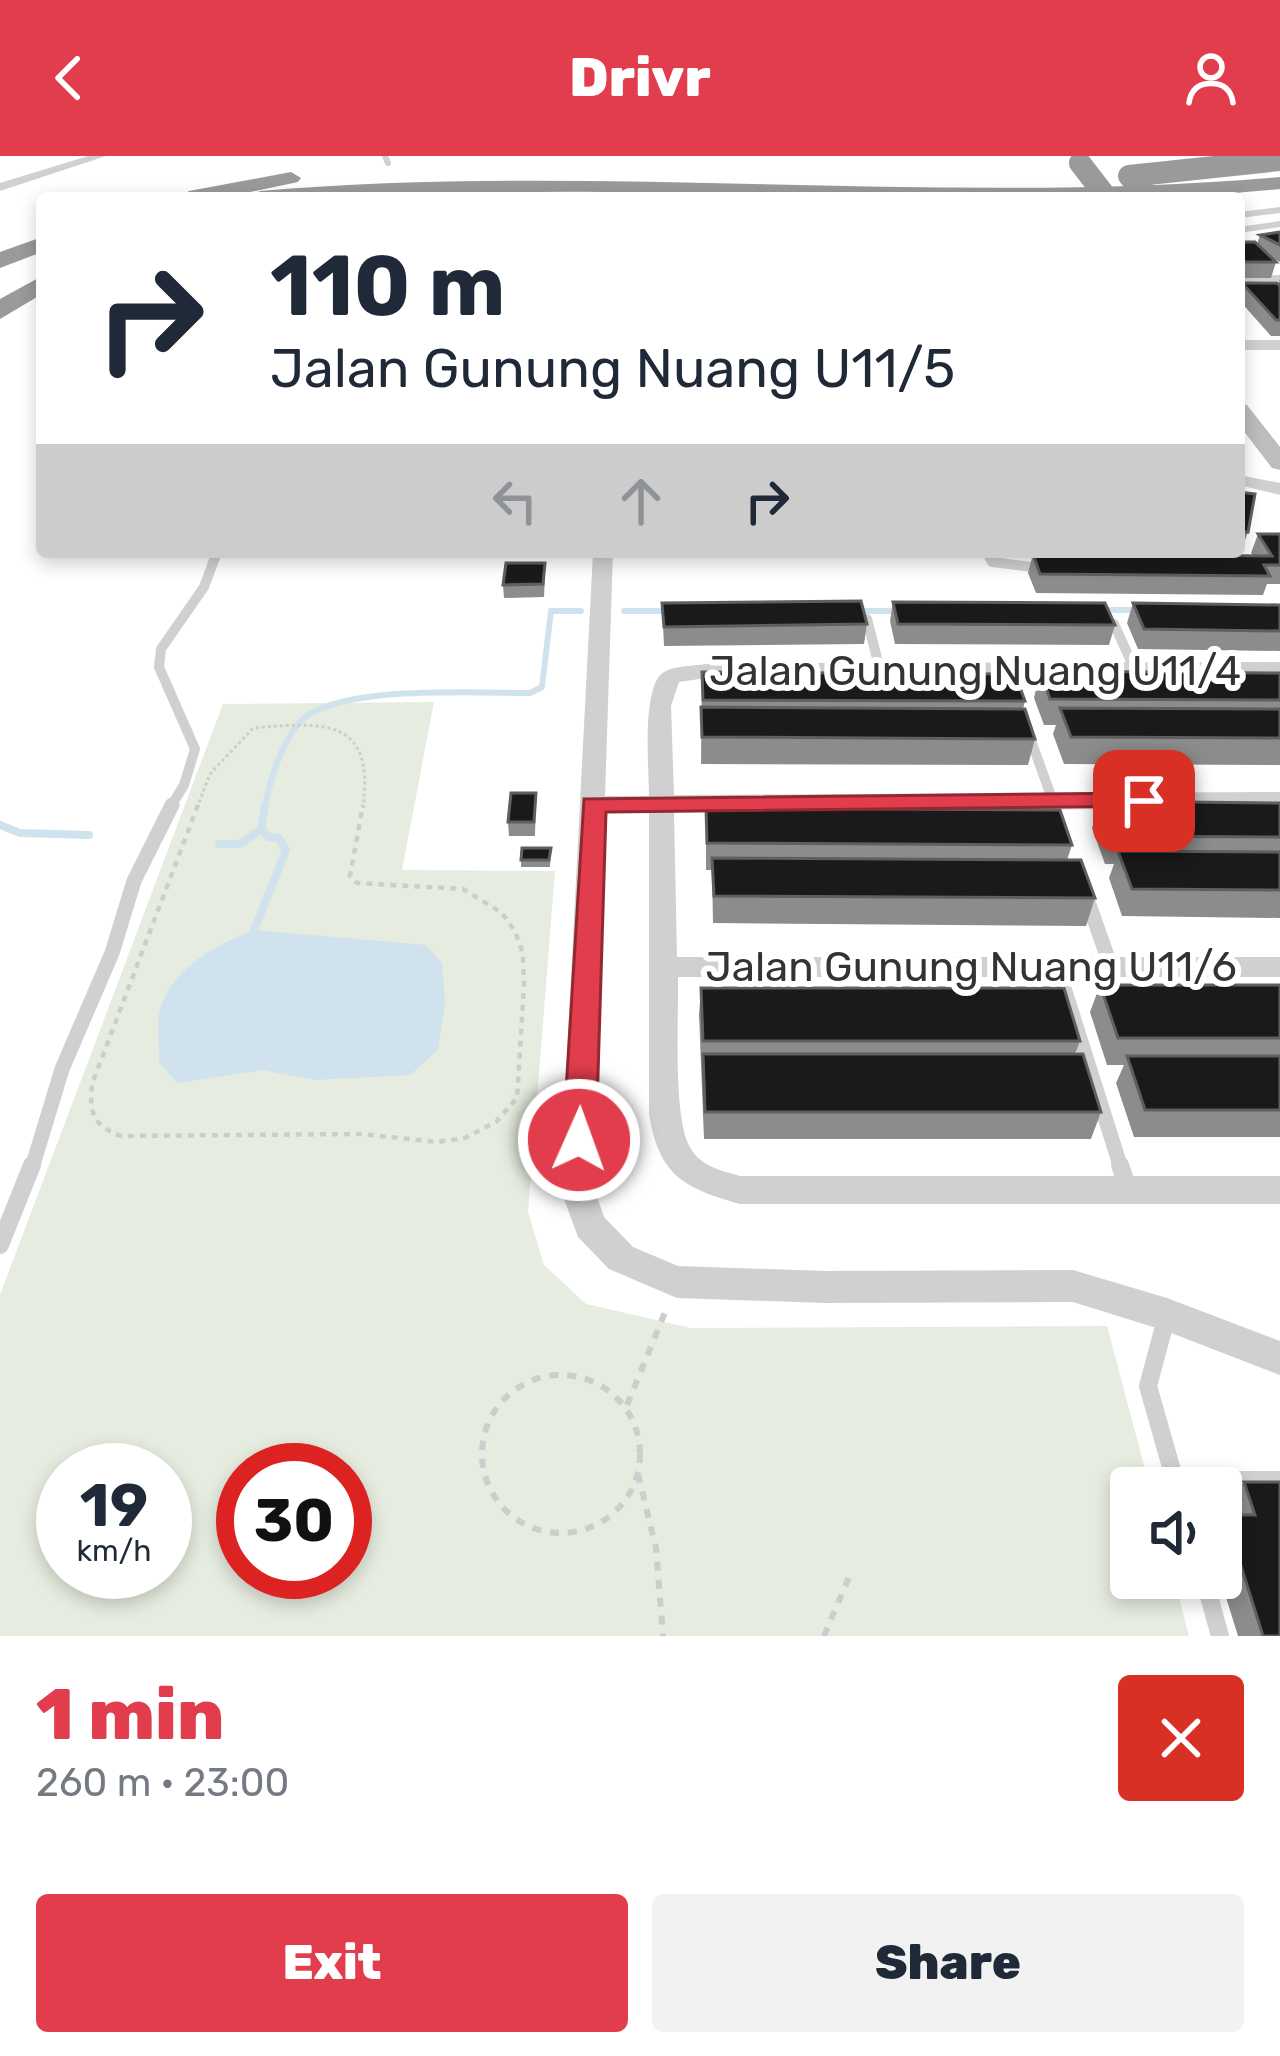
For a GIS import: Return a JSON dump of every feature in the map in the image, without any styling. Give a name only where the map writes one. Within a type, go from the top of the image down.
[{"type":"highway","points":[[1058,156],[1068,165],[1090,169],[1116,166],[1119,163],[1112,157]]},
{"type":"highway","points":[[1075,156],[1102,192]]},
{"type":"highway","points":[[1093,156],[1123,192]]},
{"type":"highway","points":[[1160,156],[1190,160],[1247,156]]},
{"type":"highway","points":[[221,192],[394,160]]},
{"type":"highway","points":[[1144,192],[1129,176],[1280,160]]},
{"type":"highway","points":[[294,192],[401,173],[613,165],[1080,191],[1185,191],[1280,183]]},
{"type":"highway","points":[[514,166],[892,192]]},
{"type":"highway","points":[[877,172],[1147,183],[1212,182],[1280,173]]},
{"type":"highway","points":[[1245,201],[1280,207]]},
{"type":"highway","points":[[0,261],[36,246]]},
{"type":"highway","points":[[0,311],[36,287]]},
{"type":"street","points":[[0,187],[100,156]]},
{"type":"street","points":[[1246,345],[1280,345]]},
{"type":"street","points":[[1246,402],[1280,428]]},
{"type":"street","points":[[1245,474],[1276,459],[1246,402]]},
{"type":"street","points":[[1245,479],[1280,490]]},
{"type":"street","points":[[603,558],[577,1188],[590,1226],[621,1258],[677,1282],[1072,1286],[1167,1315],[1280,1358]]},
{"type":"street","name":"Jalan Gunung Nuang U11/4","points":[[661,804],[660,706],[670,677],[713,670],[880,670],[1010,681],[1136,670],[1280,669]]},
{"type":"street","points":[[593,804],[1056,812],[1280,800]]},
{"type":"street","points":[[661,804],[664,1114],[668,1141],[682,1167],[709,1182],[740,1190],[1280,1190]]},
{"type":"street","name":"Jalan Gunung Nuang U11/6","points":[[662,967],[1280,968]]},
{"type":"lane","points":[[1245,214],[1280,207]]},
{"type":"lane","points":[[1245,229],[1280,224]]},
{"type":"lane","points":[[1245,279],[1280,278]]},
{"type":"lane","points":[[0,1245],[22,1196],[62,1069],[112,953],[134,881],[154,834],[184,784],[195,749],[189,725],[159,667],[161,649],[204,586],[215,558]]},
{"type":"lane","points":[[990,558],[1004,566],[1066,568]]},
{"type":"lane","points":[[867,619],[880,670]]},
{"type":"lane","points":[[1114,625],[1136,670]]},
{"type":"lane","points":[[1022,714],[1056,812]]},
{"type":"lane","points":[[1082,884],[1111,968]]},
{"type":"lane","points":[[1057,966],[1128,1190]]},
{"type":"lane","points":[[1167,1315],[1148,1386],[1171,1467]]},
{"type":"lane","points":[[1242,1481],[1280,1480]]},
{"type":"lane","points":[[1210,1599],[1220,1636]]},
{"type":"path","points":[[278,725],[344,731],[359,746],[365,768],[350,876],[369,885],[463,889],[502,913],[515,931],[523,954],[524,986],[517,1098],[496,1123],[465,1138],[437,1142],[362,1134],[121,1136],[101,1129],[88,1109],[92,1084],[210,774],[253,728],[278,725]]},
{"type":"path","points":[[626,1406],[677,1282]]},
{"type":"path","points":[[553,1375],[578,1375],[601,1383],[636,1420],[641,1447],[638,1474],[626,1500],[605,1520],[579,1532],[552,1534],[526,1528],[505,1513],[489,1492],[482,1467],[483,1441],[492,1417],[508,1396],[553,1375]]},
{"type":"path","points":[[638,1474],[656,1548],[663,1636]]},
{"type":"path","points":[[824,1636],[852,1570]]},
{"type":"shaded area","points":[[434,702],[402,870],[555,871],[528,1212],[544,1265],[586,1304],[691,1328],[1107,1326],[1144,1467],[1110,1467],[1110,1599],[1179,1599],[1189,1636],[0,1636],[0,1295],[223,704]]},
{"type":"water","points":[[254,930],[426,945],[442,963],[445,1003],[438,1050],[410,1075],[315,1080],[262,1070],[178,1083],[159,1063],[158,1020],[164,999],[195,961]]},
{"type":"building","points":[[1280,232],[1280,245],[1260,235]]},
{"type":"building","points":[[1245,242],[1255,242],[1276,262],[1245,262]]},
{"type":"building","points":[[1245,283],[1280,286],[1280,320]]},
{"type":"building","points":[[1245,493],[1255,494],[1245,532]]},
{"type":"building","points":[[1258,534],[1280,534],[1280,565],[1264,565],[1270,576],[1040,574],[1034,558],[1245,558],[1272,556]]},
{"type":"building","points":[[506,563],[545,563],[543,584],[503,585]]},
{"type":"building","points":[[861,601],[867,624],[664,627],[662,603]]},
{"type":"building","points":[[893,602],[1105,603],[1115,625],[898,624]]},
{"type":"building","points":[[1133,603],[1280,605],[1280,631],[1144,629]]},
{"type":"building","points":[[1040,671],[1280,673],[1280,700],[1050,699]]},
{"type":"building","points":[[702,672],[1015,674],[1025,701],[703,700]]},
{"type":"building","points":[[701,707],[1025,709],[1035,739],[702,737]]},
{"type":"building","points":[[1060,708],[1280,709],[1280,738],[1071,737]]},
{"type":"building","points":[[511,793],[536,793],[534,822],[508,822]]},
{"type":"building","points":[[1100,801],[1280,803],[1280,837],[1114,836]]},
{"type":"building","points":[[706,808],[1060,810],[1072,845],[707,843]]},
{"type":"building","points":[[522,848],[551,848],[549,860],[521,860]]},
{"type":"building","points":[[1118,851],[1280,852],[1280,890],[1132,889]]},
{"type":"building","points":[[712,858],[1081,860],[1095,898],[714,896]]},
{"type":"building","points":[[1100,985],[1280,985],[1280,1038],[1118,1038]]},
{"type":"building","points":[[701,988],[1064,988],[1080,1041],[703,1041]]},
{"type":"building","points":[[703,1054],[1083,1054],[1101,1112],[705,1112]]},
{"type":"building","points":[[1127,1056],[1280,1056],[1280,1110],[1145,1110]]},
{"type":"building","points":[[1244,1482],[1280,1482],[1280,1636],[1263,1636],[1242,1569],[1242,1515],[1255,1515]]},
{"type":"waterway","points":[[1102,610],[1141,610]]},
{"type":"waterway","points":[[264,808],[287,741],[300,722],[318,710],[344,701],[409,693],[530,693],[542,687],[551,611],[581,611]]},
{"type":"waterway","points":[[624,611],[673,611]]},
{"type":"waterway","points":[[856,611],[901,611]]},
{"type":"waterway","points":[[261,829],[265,805]]},
{"type":"waterway","points":[[0,825],[20,833],[89,835]]},
{"type":"waterway","points":[[219,844],[241,844],[261,829]]},
{"type":"waterway","points":[[254,930],[286,850],[279,838],[268,837],[261,829]]},
{"type":"route","points":[[579,1140],[593,804],[1144,801]]}]
